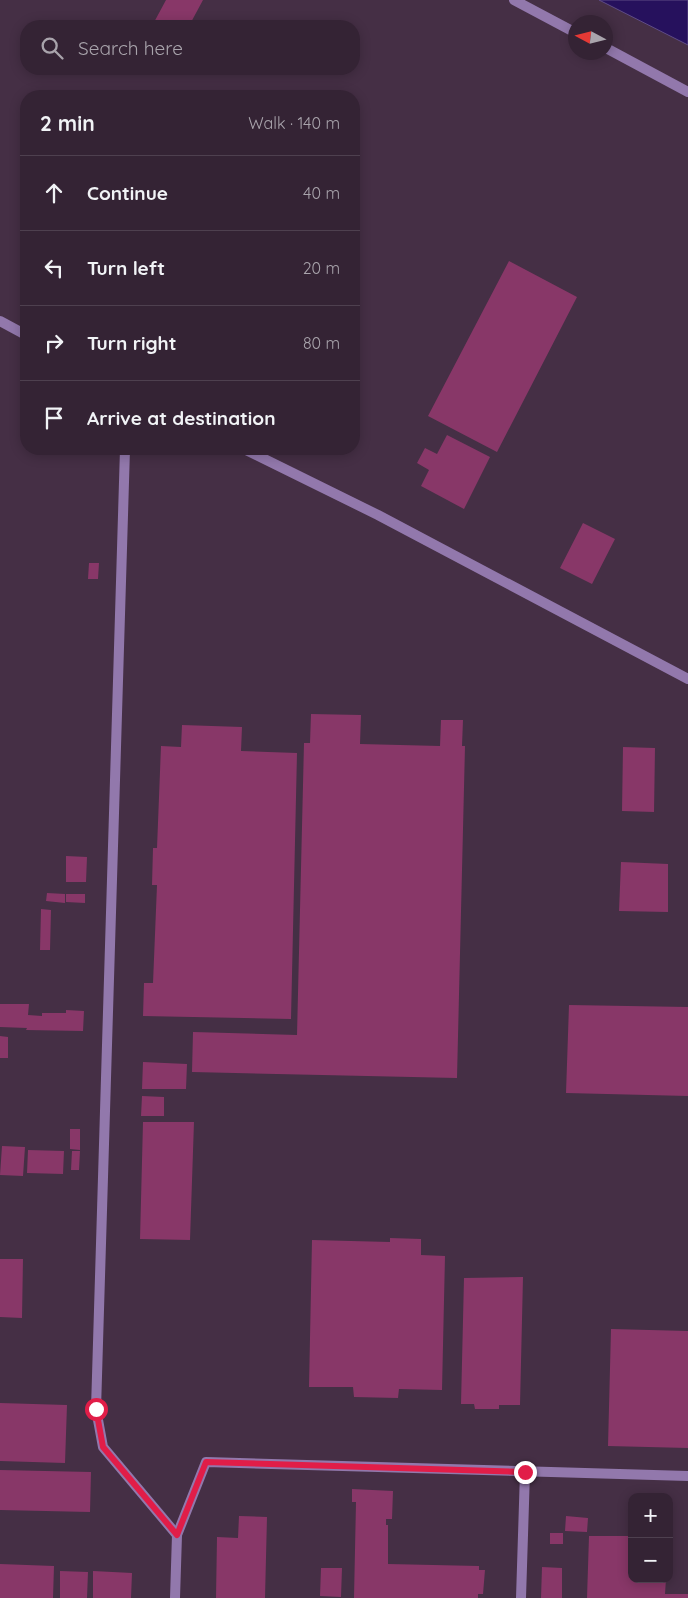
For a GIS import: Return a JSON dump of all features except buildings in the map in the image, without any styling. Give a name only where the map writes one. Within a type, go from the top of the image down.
[{"type":"street","points":[[514,0],[568,29]]},
{"type":"street","points":[[613,52],[688,92]]},
{"type":"street","points":[[0,321],[20,332]]},
{"type":"street","points":[[125,455],[96,1409],[103,1447],[177,1535]]},
{"type":"street","points":[[256,455],[378,515],[688,679]]},
{"type":"street","points":[[175,1598],[177,1535],[206,1462],[688,1476]]},
{"type":"street","points":[[521,1598],[525,1472]]},
{"type":"shaded area","points":[[599,0],[688,0],[688,45]]},
{"type":"route","points":[[96,1409],[103,1447],[177,1535],[206,1462],[525,1472]]}]
